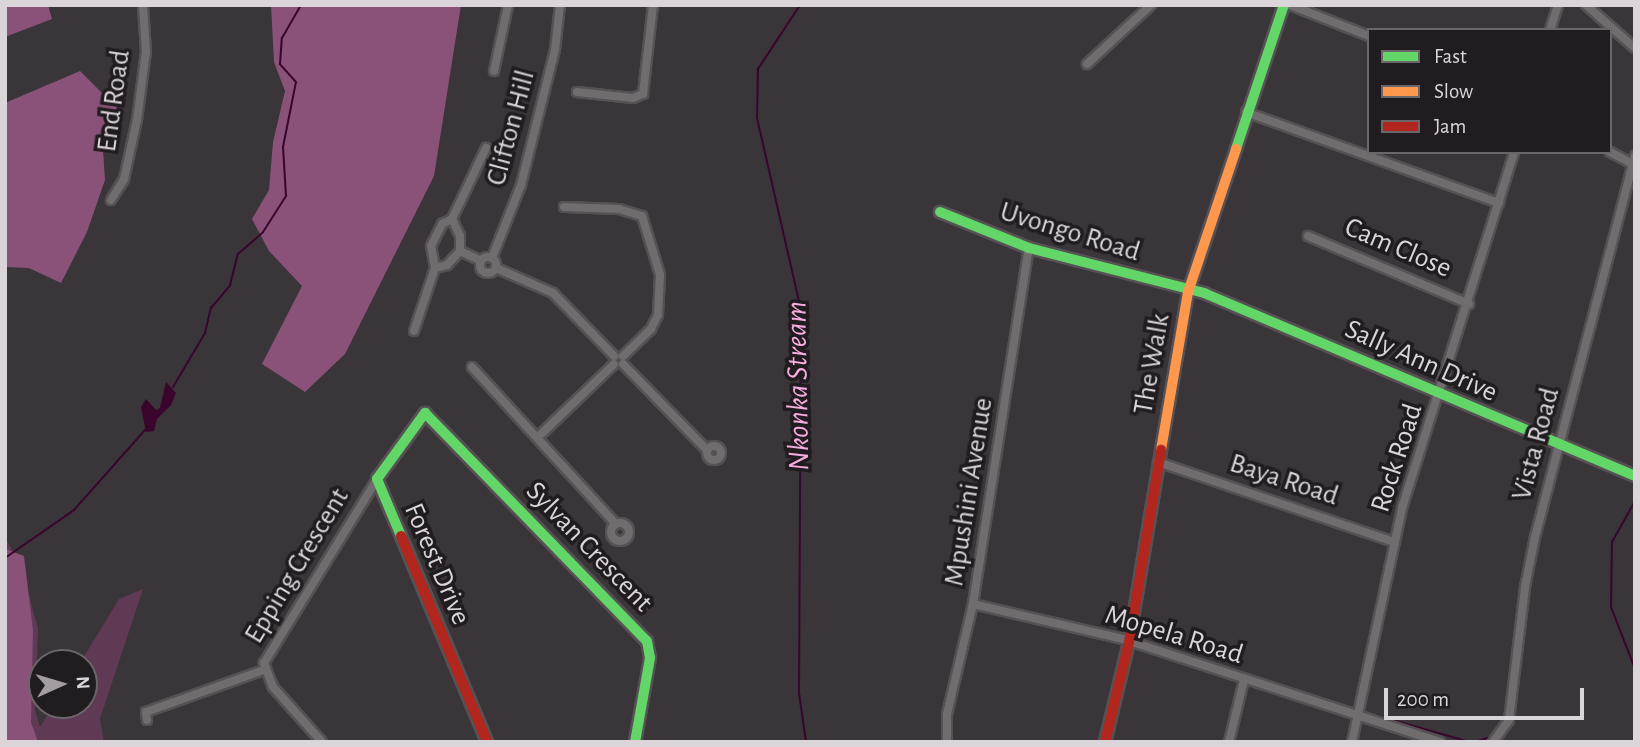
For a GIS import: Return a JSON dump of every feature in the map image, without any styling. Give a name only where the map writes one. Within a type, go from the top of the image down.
[{"type":"street","name":"End Road","points":[[111,200],[124,179],[137,120],[146,52],[143,5]]},
{"type":"street","points":[[494,71],[508,5]]},
{"type":"street","name":"Clifton Hill","points":[[492,257],[521,185],[555,50],[560,5]]},
{"type":"street","points":[[577,92],[633,98],[643,94],[653,5]]},
{"type":"street","points":[[1087,64],[1151,5]]},
{"type":"street","points":[[1287,5],[1367,35]]},
{"type":"street","name":"The Walk","points":[[1105,742],[1129,642],[1188,292],[1246,111],[1287,5]]},
{"type":"street","points":[[1551,28],[1558,5]]},
{"type":"street","points":[[1586,5],[1635,48]]},
{"type":"street","points":[[1246,111],[1499,203]]},
{"type":"street","points":[[414,331],[435,268],[431,246],[442,224],[452,219],[486,148]]},
{"type":"street","points":[[1612,153],[1634,160]]},
{"type":"street","name":"Rock Road","points":[[1352,742],[1360,717],[1406,494],[1442,393],[1513,154]]},
{"type":"street","name":"Vista Road","points":[[1493,742],[1509,720],[1525,587],[1558,445],[1634,160]]},
{"type":"street","points":[[538,437],[651,329],[658,315],[660,275],[642,216],[627,209],[564,207]]},
{"type":"street","name":"Uvongo Road","points":[[940,212],[1029,248],[1188,292]]},
{"type":"street","points":[[435,268],[447,265],[460,251],[460,236],[452,219]]},
{"type":"street","name":"Cam Close","points":[[1308,236],[1469,304]]},
{"type":"street","name":"Mpushini Avenue","points":[[947,742],[947,714],[973,604],[1029,248]]},
{"type":"street","points":[[460,251],[481,261],[486,272],[496,268],[553,293],[707,450]]},
{"type":"street","points":[[481,261],[492,257],[496,268]]},
{"type":"street","name":"Sally Ann Drive","points":[[1188,292],[1203,293],[1635,476]]},
{"type":"street","points":[[472,367],[616,524]]},
{"type":"street","name":"Forest Drive","points":[[425,413],[377,479],[487,742]]},
{"type":"street","name":"Sylvan Crescent","points":[[425,413],[647,641],[650,658],[635,742]]},
{"type":"street","name":"Baya Road","points":[[1158,462],[1395,542]]},
{"type":"street","name":"Epping Crescent","points":[[322,742],[273,687],[264,670],[266,654],[377,479]]},
{"type":"street","name":"Mopela Road","points":[[973,604],[1129,642],[1360,717]]},
{"type":"street","points":[[147,720],[146,712],[264,670]]},
{"type":"street","points":[[1229,742],[1244,680]]},
{"type":"street","points":[[1360,717],[1440,742]]},
{"type":"shaded area","points":[[5,5],[48,5],[52,19],[5,37]]},
{"type":"shaded area","points":[[271,5],[461,5],[434,176],[345,354],[305,392],[262,364],[302,286],[269,251],[252,219],[269,190],[273,142],[285,91],[274,62]]},
{"type":"shaded area","points":[[80,71],[123,114],[102,134],[105,180],[87,232],[61,283],[29,268],[5,267],[5,103]]},
{"type":"shaded area","points":[[166,382],[176,393],[171,405],[157,419],[154,431],[146,432],[141,407],[146,399],[156,410],[160,408]]},
{"type":"shaded area","points":[[5,538],[21,565],[38,629],[37,649],[28,649],[28,719],[38,719],[40,727],[45,719],[98,719],[98,649],[89,649],[119,599],[143,589],[100,719],[104,742],[5,742]]},
{"type":"shaded area","points":[[5,549],[24,556],[33,630],[33,649],[28,649],[28,719],[31,719],[38,742],[5,742]]},
{"type":"waterway","points":[[173,387],[205,333],[211,308],[230,285],[238,254],[263,232],[286,196],[283,147],[296,82],[280,64],[282,38],[301,5]]},
{"type":"waterway","name":"Nkonka Stream","points":[[800,5],[758,69],[757,118],[801,310],[799,693],[806,742]]},
{"type":"waterway","points":[[5,558],[74,510],[146,429]]},
{"type":"waterway","points":[[1635,501],[1612,542],[1611,607],[1635,669]]},
{"type":"waterway","points":[[1504,721],[1511,671]]},
{"type":"waterway","points":[[1375,715],[1470,742]]},
{"type":"waterway","points":[[1475,742],[1493,736]]},
{"type":"traffic: fast","points":[[1236,149],[1284,5]]},
{"type":"traffic: fast","points":[[940,212],[1029,248],[1204,293],[1635,476]]},
{"type":"traffic: fast","points":[[401,536],[377,479],[425,413],[647,641],[650,658],[635,742]]},
{"type":"traffic: slow","points":[[1161,450],[1188,292],[1236,149]]},
{"type":"traffic: jam","points":[[1105,742],[1129,642],[1161,450]]},
{"type":"traffic: jam","points":[[401,536],[487,742]]}]
